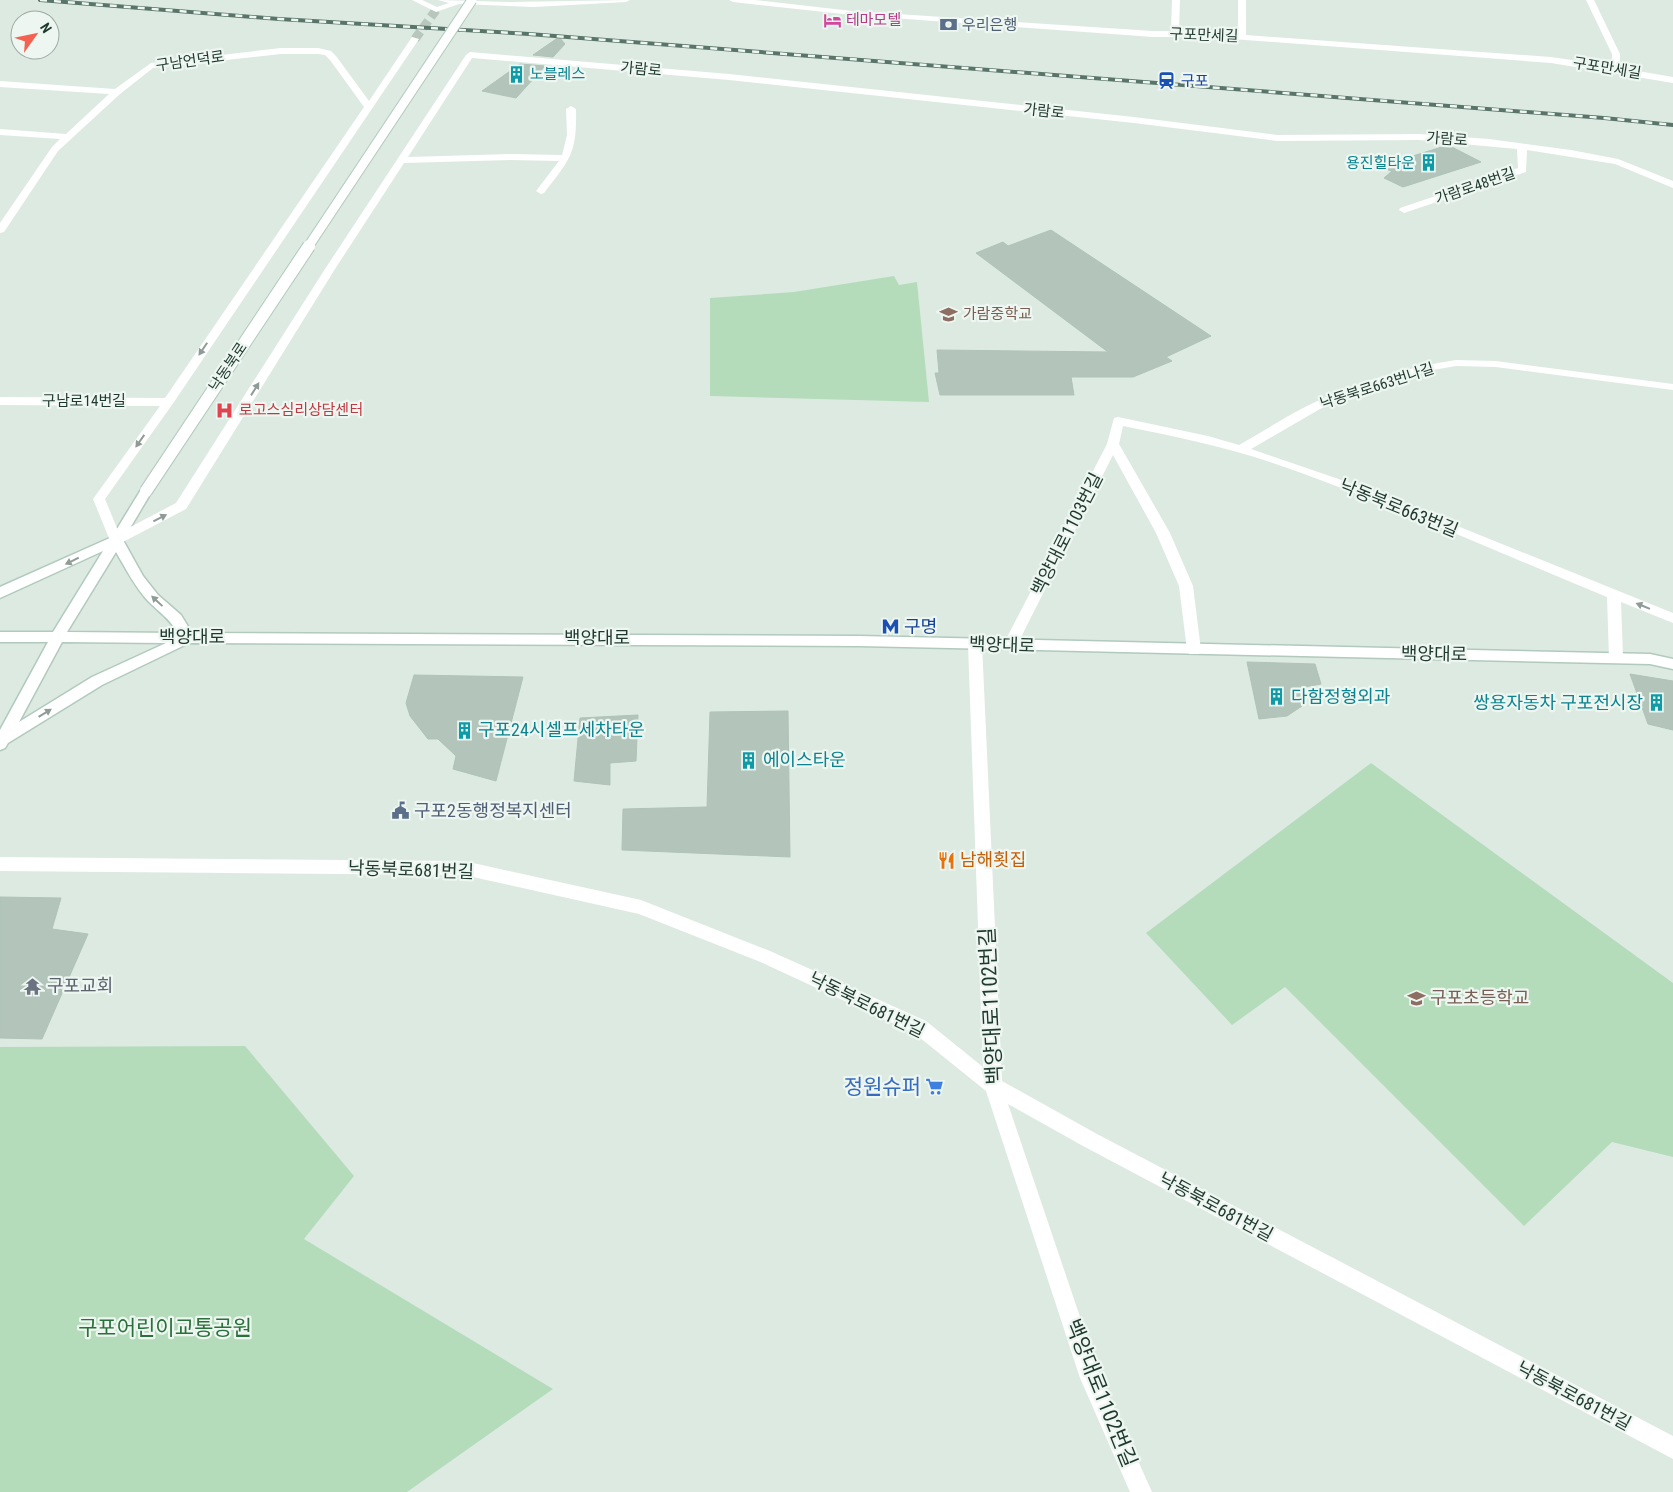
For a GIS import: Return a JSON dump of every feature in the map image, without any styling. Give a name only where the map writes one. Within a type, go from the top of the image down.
[{"type":"street","points":[[416,0],[436,10],[468,1]]},
{"type":"street","points":[[442,0],[529,4],[626,0]]},
{"type":"street","name":"구포만세길","points":[[733,0],[852,13],[1242,37],[1551,60],[1616,69],[1673,80]]},
{"type":"street","points":[[1176,0],[1176,34]]},
{"type":"street","points":[[1242,0],[1242,37]]},
{"type":"street","points":[[1590,0],[1616,54],[1616,69]]},
{"type":"street","name":"낙동북로","points":[[2,741],[58,636],[146,491],[468,1]]},
{"type":"street","points":[[0,719],[2,741],[97,681],[188,638],[176,618],[153,598],[138,579],[116,540],[99,500],[168,402],[415,39]]},
{"type":"street","name":"구남언덕로","points":[[0,230],[55,149],[66,137],[117,92],[151,66],[272,52],[318,51],[328,53],[333,58],[368,106]]},
{"type":"street","name":"가람로","points":[[401,160],[470,55],[729,77],[1134,120],[1277,138],[1419,137],[1489,142],[1571,153],[1618,162],[1673,185]]},
{"type":"street","points":[[0,84],[117,92]]},
{"type":"street","points":[[541,191],[566,158],[572,136],[571,109]]},
{"type":"street","points":[[0,132],[66,137]]},
{"type":"street","name":"가람로48번길","points":[[1404,210],[1523,170],[1522,147]]},
{"type":"street","points":[[0,593],[116,540],[181,506],[401,160],[511,157],[566,158]]},
{"type":"street","name":"낙동북로663번나길","points":[[1242,449],[1316,406],[1344,394],[1425,368],[1449,364],[1475,362],[1496,364],[1673,387]]},
{"type":"street","name":"구남로14번길","points":[[0,401],[168,402]]},
{"type":"street","name":"낙동북로663번길","points":[[1118,421],[1242,449],[1352,488],[1673,618]]},
{"type":"street","name":"백양대로1103번길","points":[[1010,645],[1113,444],[1118,421]]},
{"type":"street","points":[[1113,444],[1163,533],[1186,586],[1194,650]]},
{"type":"street","points":[[1614,594],[1616,658]]},
{"type":"street","name":"백양대로","points":[[0,637],[603,638],[975,644],[1616,658],[1650,659],[1673,664]]},
{"type":"street","name":"백양대로1102번길","points":[[975,644],[993,1086],[1090,1378],[1141,1492]]},
{"type":"street","name":"낙동북로681번길","points":[[0,864],[464,868],[640,907],[764,956],[920,1027],[993,1086],[1090,1140],[1673,1448]]},
{"type":"green space","points":[[894,276],[899,285],[917,282],[929,402],[710,396],[710,298],[794,292]]},
{"type":"green space","points":[[1371,763],[1673,983],[1673,1157],[1612,1142],[1524,1226],[1285,987],[1232,1025],[1146,933]]},
{"type":"green space","name":"구포어린이교통공원","points":[[245,1046],[354,1176],[304,1239],[553,1389],[407,1492],[0,1492],[0,1047]]},
{"type":"building","points":[[559,37],[565,44],[553,57],[533,55]]},
{"type":"building","name":"노블레스","points":[[520,64],[545,66],[516,98],[482,91]]},
{"type":"building","name":"용진힐타운","points":[[1448,145],[1481,162],[1403,187],[1384,178],[1392,171],[1378,167]]},
{"type":"building","name":"가람중학교","points":[[1051,230],[1211,336],[1166,357],[1172,361],[1133,377],[1071,377],[1074,395],[940,395],[935,373],[939,373],[937,350],[1108,352],[976,253],[1003,242],[1008,246]]},
{"type":"building","name":"다함정형외과","points":[[1247,662],[1315,664],[1321,684],[1299,688],[1302,706],[1287,716],[1259,719]]},
{"type":"building","name":"쌍용자동차 구포전시장","points":[[1630,674],[1673,681],[1673,730],[1648,724]]},
{"type":"building","name":"구포24시셀프세차타운","points":[[414,675],[523,677],[496,781],[453,769],[456,756],[438,739],[428,739],[410,716],[406,703]]},
{"type":"building","name":"에이스타운","points":[[788,711],[790,857],[622,850],[623,809],[707,807],[710,712]]},
{"type":"building","points":[[638,715],[636,761],[610,763],[610,785],[574,781],[580,718]]},
{"type":"building","name":"구포교회","points":[[0,897],[61,898],[52,929],[88,934],[42,1039],[0,1038]]},
{"type":"tunnel","points":[[415,39],[436,10]]},
{"type":"railway","points":[[40,0],[279,19],[529,34],[1604,118],[1673,125]]},
{"type":"place","name":"테마모텔","points":[[832,20]]},
{"type":"place","name":"우리은행","points":[[948,25]]},
{"type":"place","name":"노블레스","points":[[516,74]]},
{"type":"place","name":"구포","points":[[1167,81]]},
{"type":"place","name":"용진힐타운","points":[[1429,163]]},
{"type":"place","name":"가람중학교","points":[[949,314]]},
{"type":"place","name":"로고스심리상담센터","points":[[225,410]]},
{"type":"place","name":"구명","points":[[890,627]]},
{"type":"place","name":"다함정형외과","points":[[1277,697]]},
{"type":"place","name":"쌍용자동차 구포전시장","points":[[1657,703]]},
{"type":"place","name":"구포24시셀프세차타운","points":[[464,730]]},
{"type":"place","name":"에이스타운","points":[[749,760]]},
{"type":"place","name":"구포2동행정복지센터","points":[[400,811]]},
{"type":"place","name":"남해횟집","points":[[946,860]]},
{"type":"place","name":"구포교회","points":[[33,986]]},
{"type":"place","name":"구포초등학교","points":[[1416,998]]},
{"type":"place","name":"정원슈퍼","points":[[935,1087]]}]
